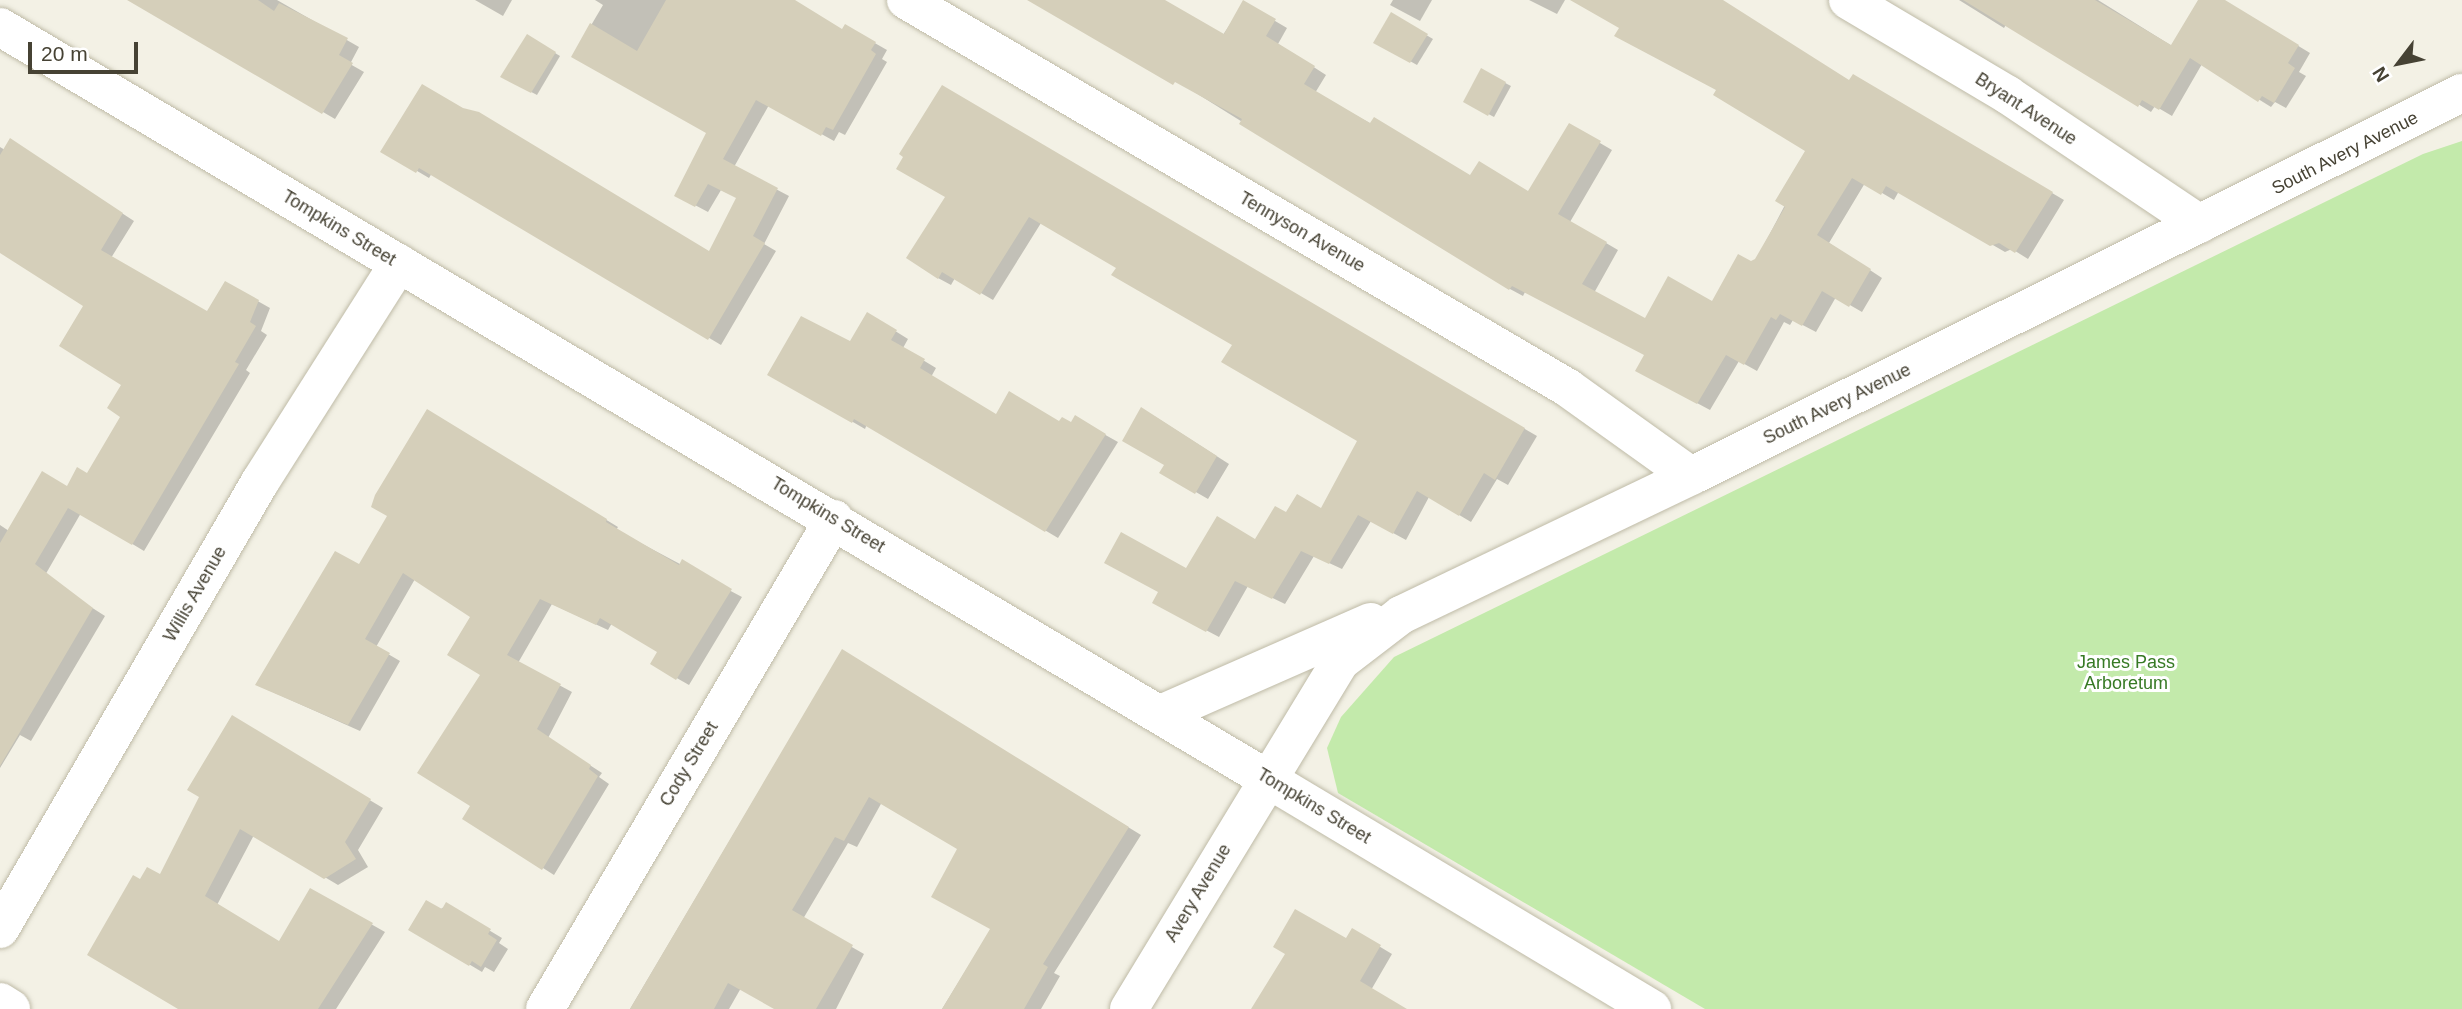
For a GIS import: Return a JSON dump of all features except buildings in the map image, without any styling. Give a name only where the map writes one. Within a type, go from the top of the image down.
[{"type":"street","name":"Tennyson Avenue","points":[[906,0],[1568,388],[1691,476]]},
{"type":"street","name":"Bryant Avenue","points":[[1848,0],[2008,94],[2200,224]]},
{"type":"street","name":"Tompkins Street","points":[[0,27],[834,519],[1652,1009]]},
{"type":"street","name":"South Avery Avenue","points":[[1266,778],[1341,661],[1401,615],[1691,476],[2462,93]]},
{"type":"street","name":"Willis Avenue","points":[[0,929],[260,482],[399,263]]},
{"type":"street","name":"Cody Street","points":[[545,1009],[834,519]]},
{"type":"street","points":[[1161,714],[1350,628],[1401,615]]},
{"type":"street","name":"Avery Avenue","points":[[1129,1009],[1266,778]]},
{"type":"street","points":[[0,1002],[11,1009]]},
{"type":"green space","name":"James Pass Arboretum","points":[[2462,141],[2462,1009],[1705,1009],[1338,793],[1327,748],[1341,717],[1394,657],[2423,154]]}]
